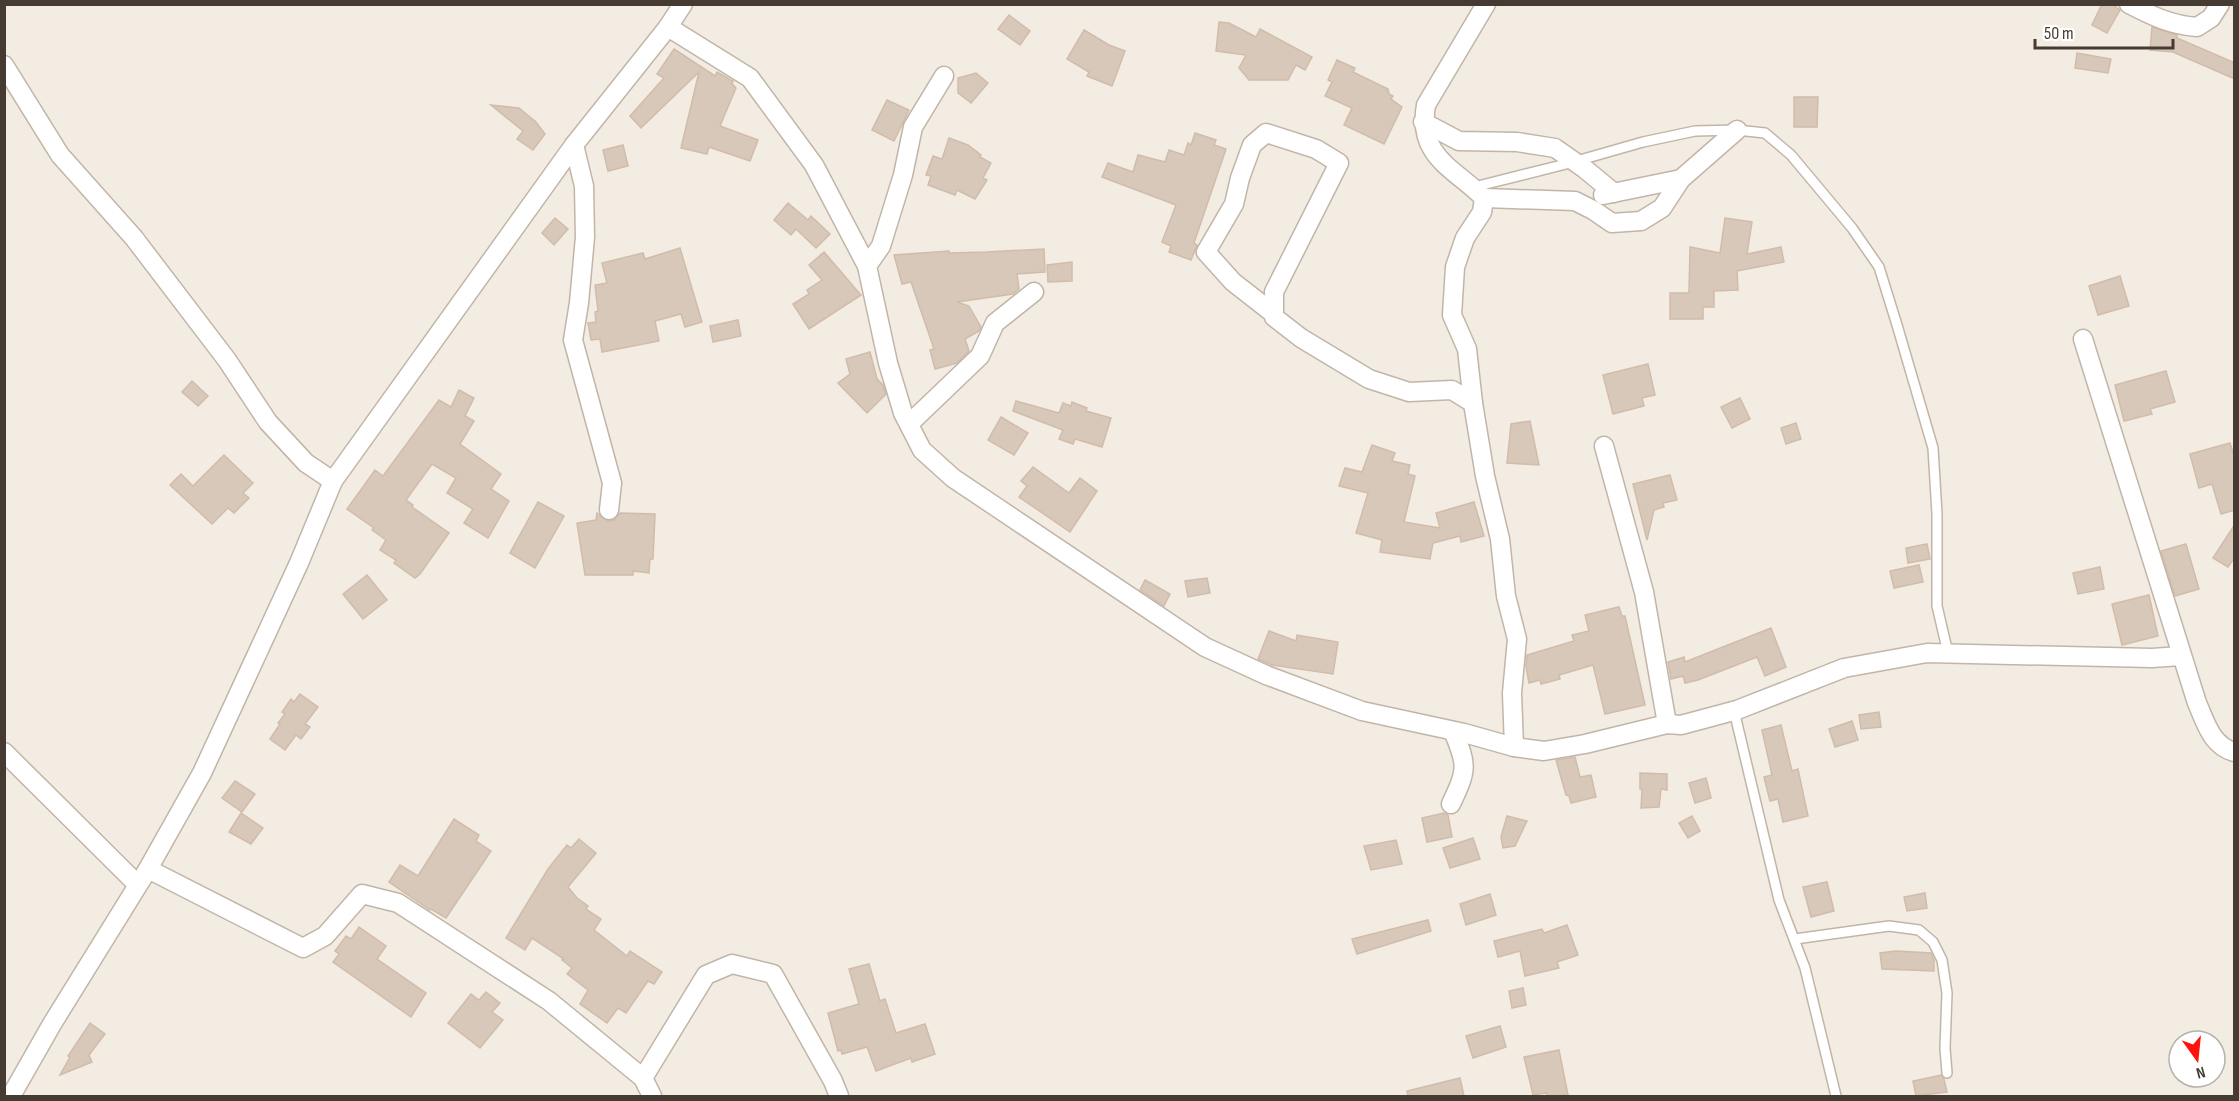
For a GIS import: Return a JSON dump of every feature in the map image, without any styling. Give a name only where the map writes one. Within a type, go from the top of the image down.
[{"type":"street","points":[[11,1096],[52,1024],[148,869],[202,773],[333,481],[574,145],[668,27],[683,4]]},
{"type":"street","points":[[1486,4],[1426,105],[1423,122],[1431,145],[1441,163],[1479,193],[1575,201],[1681,179]]},
{"type":"street","points":[[2129,4],[2157,19],[2181,26],[2197,27],[2211,18],[2220,4]]},
{"type":"street","points":[[668,27],[750,78],[814,165],[867,266],[888,363],[903,413],[922,450],[953,478],[1205,647],[1266,675],[1362,711],[1514,747],[1544,751],[1585,744],[1667,724],[1681,725],[1737,710],[1844,668],[1928,653],[2152,658],[2181,656]]},
{"type":"street","points":[[4,65],[60,155],[134,238],[227,360],[268,422],[306,462],[333,481]]},
{"type":"street","points":[[867,266],[881,246],[903,175],[913,127],[944,76]]},
{"type":"street","points":[[1423,122],[1459,141],[1517,142],[1555,148],[1614,193]]},
{"type":"street","points":[[1575,201],[1612,223],[1641,221],[1662,208],[1681,179],[1737,130]]},
{"type":"street","points":[[1274,314],[1233,282],[1206,252],[1234,204],[1240,178],[1252,145],[1266,133],[1316,149],[1339,162],[1274,292],[1274,314],[1274,317],[1300,338],[1369,379],[1409,392],[1452,390],[1473,403]]},
{"type":"street","points":[[574,145],[584,186],[585,237],[573,340],[612,483],[609,510]]},
{"type":"street","points":[[1479,193],[1482,212],[1465,238],[1455,267],[1452,315],[1467,349],[1485,476],[1500,539],[1506,596],[1517,639],[1512,693],[1514,747]]},
{"type":"street","points":[[909,424],[980,356],[995,323],[1034,292]]},
{"type":"street","points":[[2083,339],[2196,703],[2211,735],[2220,745],[2235,752]]},
{"type":"street","points":[[1604,446],[1644,592],[1667,724]]},
{"type":"street","points":[[1451,804],[1464,776],[1462,753],[1453,731]]},
{"type":"street","points":[[4,752],[138,885]]},
{"type":"street","points":[[148,869],[303,948],[325,936],[362,894],[398,903],[549,1001],[643,1078],[652,1096]]},
{"type":"street","points":[[643,1078],[706,975],[732,964],[773,974],[833,1081],[839,1096]]},
{"type":"lane","points":[[1479,193],[1643,142],[1695,131],[1737,130],[1765,133],[1791,155],[1852,228],[1879,267],[1933,448],[1937,514],[1937,606],[1948,653]]},
{"type":"lane","points":[[1737,710],[1736,719],[1754,803],[1766,841],[1779,900],[1795,939],[1807,978],[1836,1096]]},
{"type":"lane","points":[[1795,939],[1889,926],[1919,930],[1933,942],[1942,960],[1947,993],[1945,1048],[1947,1074]]},
{"type":"building","points":[[2102,4],[2112,4],[2120,10],[2107,33],[2092,25]]},
{"type":"building","points":[[1009,15],[1030,31],[1020,45],[998,29]]},
{"type":"building","points":[[1219,22],[1229,23],[1256,37],[1260,29],[1312,57],[1305,70],[1296,65],[1288,80],[1249,80],[1239,68],[1246,55],[1216,51]]},
{"type":"building","points":[[2152,27],[2177,35],[2177,38],[2235,63],[2235,79],[2173,52],[2150,50]]},
{"type":"building","points":[[1084,30],[1109,45],[1125,51],[1112,86],[1087,76],[1089,72],[1067,59]]},
{"type":"building","points":[[674,49],[715,76],[717,72],[733,81],[732,84],[736,88],[720,126],[758,140],[750,161],[709,147],[707,154],[681,148],[699,72],[641,128],[630,116],[664,78],[657,74]]},
{"type":"building","points":[[2077,53],[2111,59],[2108,73],[2075,68]]},
{"type":"building","points":[[1337,60],[1355,68],[1353,72],[1388,89],[1389,94],[1393,96],[1391,99],[1402,107],[1384,144],[1344,125],[1352,108],[1325,96],[1332,82],[1328,80]]},
{"type":"building","points":[[976,73],[988,83],[971,103],[958,93],[958,78]]},
{"type":"building","points":[[1794,97],[1818,97],[1817,127],[1794,127]]},
{"type":"building","points":[[887,100],[909,110],[894,141],[872,130]]},
{"type":"building","points":[[491,105],[519,108],[536,122],[545,134],[533,150],[517,139],[523,131]]},
{"type":"building","points":[[1195,133],[1216,140],[1214,145],[1226,149],[1194,243],[1197,245],[1191,260],[1169,252],[1171,246],[1162,242],[1176,205],[1102,177],[1108,163],[1133,172],[1138,155],[1165,162],[1169,150],[1184,155]]},
{"type":"building","points":[[949,138],[968,145],[981,155],[980,157],[991,163],[983,178],[987,180],[975,199],[957,190],[955,195],[928,185],[931,176],[926,175],[933,156],[942,159]]},
{"type":"building","points":[[623,145],[628,166],[608,171],[603,150]]},
{"type":"building","points":[[788,203],[808,220],[811,216],[830,234],[816,248],[796,229],[791,235],[774,220]]},
{"type":"building","points":[[555,218],[568,229],[554,245],[542,233]]},
{"type":"building","points":[[1725,218],[1752,222],[1747,254],[1781,247],[1784,262],[1737,271],[1738,290],[1714,291],[1714,307],[1703,307],[1703,319],[1670,319],[1670,293],[1689,293],[1690,247],[1720,253]]},
{"type":"building","points":[[680,248],[702,322],[685,327],[681,314],[655,321],[659,341],[602,352],[600,339],[591,340],[588,323],[596,322],[595,312],[598,311],[595,285],[607,283],[602,263],[643,253],[645,259]]},
{"type":"building","points":[[1044,249],[1045,272],[1017,274],[1019,289],[1013,294],[957,302],[969,306],[981,327],[979,331],[965,339],[969,351],[957,363],[935,369],[930,350],[934,349],[911,282],[902,284],[894,255]]},
{"type":"building","points":[[824,252],[861,295],[809,329],[793,304],[809,294],[807,290],[822,280],[809,265]]},
{"type":"building","points":[[1072,262],[1072,281],[1048,282],[1047,265]]},
{"type":"building","points":[[2120,276],[2129,306],[2098,315],[2089,286]]},
{"type":"building","points":[[738,320],[741,336],[713,342],[710,326]]},
{"type":"building","points":[[870,352],[877,379],[883,385],[886,394],[867,413],[838,383],[850,374],[846,359]]},
{"type":"building","points":[[1648,364],[1655,395],[1642,398],[1644,406],[1613,414],[1603,375]]},
{"type":"building","points":[[2166,371],[2175,402],[2150,409],[2152,414],[2124,421],[2115,385]]},
{"type":"building","points":[[192,381],[208,396],[198,406],[182,392]]},
{"type":"building","points":[[459,390],[474,398],[465,416],[474,421],[460,444],[501,474],[491,489],[509,501],[488,538],[464,523],[473,509],[447,493],[456,478],[432,464],[406,500],[413,505],[412,507],[449,533],[415,578],[394,563],[396,560],[380,550],[386,540],[372,530],[374,528],[347,509],[375,470],[383,476],[439,400],[451,407]]},
{"type":"building","points":[[1740,398],[1750,419],[1732,428],[1721,407]]},
{"type":"building","points":[[1016,401],[1059,413],[1063,403],[1071,406],[1072,402],[1087,408],[1086,411],[1111,418],[1102,447],[1075,439],[1073,444],[1059,439],[1063,430],[1013,411]]},
{"type":"building","points":[[1001,417],[1028,433],[1014,455],[988,440]]},
{"type":"building","points":[[1530,421],[1539,465],[1507,463],[1511,424]]},
{"type":"building","points":[[1796,423],[1801,439],[1786,444],[1781,428]]},
{"type":"building","points":[[2230,443],[2235,458],[2235,510],[2221,514],[2212,484],[2199,488],[2190,454]]},
{"type":"building","points":[[1372,445],[1395,453],[1392,461],[1410,465],[1408,474],[1415,476],[1404,522],[1440,528],[1436,513],[1474,502],[1484,536],[1461,542],[1460,536],[1433,543],[1430,559],[1380,552],[1382,540],[1356,533],[1368,493],[1339,486],[1345,468],[1362,472]]},
{"type":"building","points":[[224,455],[253,483],[243,493],[249,498],[234,513],[228,508],[212,524],[170,485],[181,474],[193,486]]},
{"type":"building","points":[[1033,467],[1069,493],[1080,478],[1097,491],[1070,532],[1019,497],[1027,486],[1021,481]]},
{"type":"building","points":[[1670,475],[1677,500],[1663,503],[1664,507],[1654,510],[1647,540],[1633,484]]},
{"type":"building","points":[[538,502],[564,516],[535,568],[510,553]]},
{"type":"building","points":[[597,513],[608,521],[614,520],[620,513],[655,514],[653,559],[650,559],[649,573],[633,571],[633,575],[585,575],[577,523],[596,520]]},
{"type":"building","points":[[2235,524],[2235,557],[2228,567],[2213,558]]},
{"type":"building","points":[[1927,544],[1930,559],[1908,563],[1906,548]]},
{"type":"building","points":[[2186,544],[2199,589],[2175,596],[2161,551]]},
{"type":"building","points":[[1919,565],[1923,582],[1894,588],[1890,571]]},
{"type":"building","points":[[2100,567],[2104,589],[2078,594],[2073,573]]},
{"type":"building","points":[[367,575],[387,600],[363,619],[343,594]]},
{"type":"building","points":[[1207,578],[1210,593],[1188,597],[1185,581]]},
{"type":"building","points":[[1145,580],[1170,594],[1164,606],[1140,590]]},
{"type":"building","points":[[2149,595],[2158,636],[2122,645],[2112,604]]},
{"type":"building","points":[[1619,607],[1622,616],[1625,616],[1645,705],[1605,714],[1593,665],[1559,675],[1560,679],[1541,684],[1540,680],[1529,683],[1527,655],[1574,641],[1572,635],[1589,631],[1585,615]]},
{"type":"building","points":[[1771,628],[1786,667],[1765,676],[1757,657],[1698,680],[1685,683],[1683,676],[1671,679],[1668,662],[1684,657],[1685,662]]},
{"type":"building","points":[[1269,631],[1296,641],[1297,635],[1338,642],[1333,674],[1272,665],[1258,659]]},
{"type":"building","points":[[300,694],[318,707],[305,724],[310,727],[301,739],[296,735],[285,750],[270,739],[285,714],[282,712],[291,699],[294,702]]},
{"type":"building","points":[[1879,712],[1881,727],[1861,729],[1859,715]]},
{"type":"building","points":[[1852,721],[1858,740],[1835,747],[1829,729]]},
{"type":"building","points":[[1781,725],[1792,771],[1798,769],[1808,816],[1783,822],[1778,799],[1770,801],[1764,777],[1772,775],[1762,730]]},
{"type":"building","points":[[1575,757],[1580,777],[1591,775],[1596,797],[1571,803],[1569,796],[1566,795],[1556,760]]},
{"type":"building","points":[[1640,773],[1667,774],[1667,790],[1661,789],[1659,807],[1641,808]]},
{"type":"building","points":[[1706,778],[1711,798],[1695,803],[1689,783]]},
{"type":"building","points":[[235,781],[255,794],[242,812],[222,798]]},
{"type":"building","points":[[241,813],[263,828],[251,844],[229,832]]},
{"type":"building","points":[[1444,813],[1448,815],[1452,837],[1427,842],[1422,818]]},
{"type":"building","points":[[1507,816],[1527,821],[1515,846],[1503,848],[1501,837]]},
{"type":"building","points":[[1692,816],[1700,831],[1688,838],[1679,823]]},
{"type":"building","points":[[454,819],[479,835],[476,841],[491,851],[446,918],[389,882],[400,865],[418,876]]},
{"type":"building","points":[[1473,838],[1480,859],[1450,868],[1443,848]]},
{"type":"building","points":[[579,839],[596,853],[568,887],[588,906],[586,909],[601,919],[594,930],[627,956],[630,951],[662,972],[654,984],[648,981],[626,1013],[618,1008],[607,1023],[580,1004],[588,990],[567,974],[572,968],[562,960],[564,959],[532,938],[525,950],[506,938],[548,869],[567,845],[571,848]]},
{"type":"building","points":[[1396,840],[1402,864],[1371,870],[1364,846]]},
{"type":"building","points":[[1827,882],[1834,911],[1811,917],[1803,887]]},
{"type":"building","points":[[1925,893],[1927,908],[1907,911],[1904,897]]},
{"type":"building","points":[[1490,894],[1496,915],[1466,925],[1460,904]]},
{"type":"building","points":[[1428,920],[1431,931],[1357,954],[1352,939]]},
{"type":"building","points":[[1567,925],[1578,955],[1557,962],[1559,968],[1525,976],[1520,951],[1498,957],[1494,941],[1542,929],[1544,933]]},
{"type":"building","points":[[359,927],[386,946],[377,959],[426,993],[411,1017],[333,962],[339,954],[335,951],[346,936],[351,939]]},
{"type":"building","points":[[1896,951],[1931,953],[1934,960],[1934,971],[1882,969],[1880,953]]},
{"type":"building","points":[[869,964],[880,1001],[885,999],[896,1033],[925,1024],[935,1054],[912,1062],[911,1058],[876,1071],[867,1047],[842,1054],[841,1050],[838,1051],[828,1013],[859,1004],[849,969]]},
{"type":"building","points":[[1523,988],[1526,1005],[1512,1008],[1509,991]]},
{"type":"building","points":[[486,992],[500,1003],[492,1012],[503,1020],[480,1048],[448,1023],[471,994],[479,1000]]},
{"type":"building","points":[[90,1023],[105,1034],[89,1055],[92,1062],[60,1075],[70,1057],[68,1056]]},
{"type":"building","points":[[1500,1026],[1506,1047],[1473,1058],[1466,1036]]},
{"type":"building","points":[[1559,1050],[1568,1095],[1548,1096],[1546,1093],[1533,1095],[1524,1057]]},
{"type":"building","points":[[1941,1075],[1947,1092],[1916,1096],[1913,1081]]},
{"type":"building","points":[[1460,1078],[1464,1096],[1408,1096],[1407,1091]]}]
